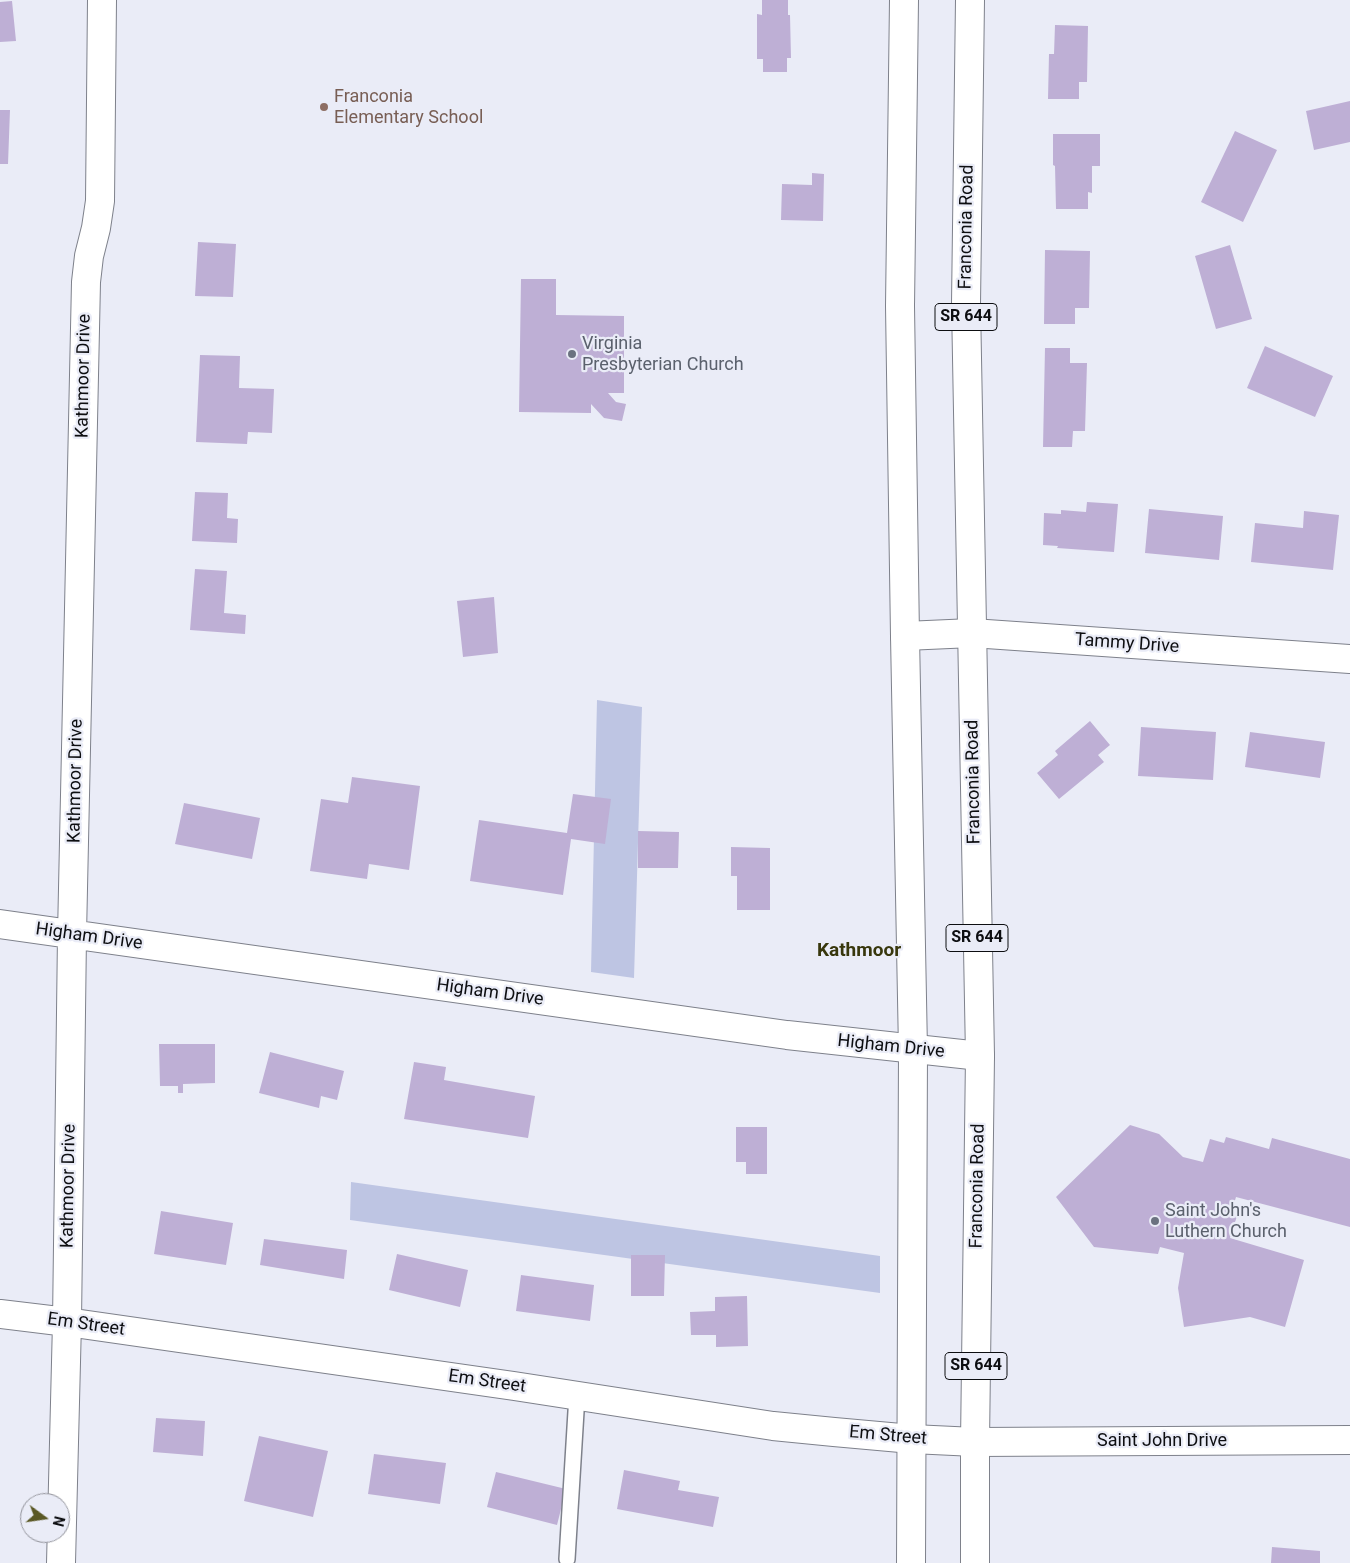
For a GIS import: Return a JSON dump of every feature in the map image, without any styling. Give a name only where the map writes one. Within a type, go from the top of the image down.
[{"type":"street","name":"Kathmoor Drive","points":[[61,1563],[86,282],[100,201],[102,0]]},
{"type":"street","points":[[904,0],[900,306],[914,1050],[911,1563]]},
{"type":"street","name":"Franconia Road","points":[[970,0],[966,304],[980,1056],[975,1563]]},
{"type":"street","name":"Tammy Drive","points":[[905,636],[972,633],[1350,658]]},
{"type":"street","name":"Higham Drive","points":[[0,924],[787,1035],[980,1056]]},
{"type":"street","name":"Em Street","points":[[0,1314],[577,1395],[773,1426],[912,1439],[975,1442]]},
{"type":"street","name":"Saint John Drive","points":[[975,1442],[1350,1440]]},
{"type":"lane","points":[[567,1559],[577,1395]]},
{"type":"shaded area","points":[[597,700],[642,707],[634,978],[591,972]]},
{"type":"shaded area","points":[[351,1182],[880,1256],[880,1293],[350,1220]]},
{"type":"building","points":[[762,0],[788,0],[791,58],[787,58],[787,72],[763,72],[763,59],[757,59],[757,14],[762,15]]},
{"type":"building","points":[[12,1],[16,41],[0,42],[0,2]]},
{"type":"building","points":[[1055,25],[1088,26],[1087,82],[1079,82],[1079,99],[1048,99],[1049,54],[1054,54]]},
{"type":"building","points":[[1350,101],[1350,142],[1314,150],[1306,111]]},
{"type":"building","points":[[0,110],[10,110],[8,164],[0,164]]},
{"type":"building","points":[[1235,131],[1277,150],[1243,222],[1201,202]]},
{"type":"building","points":[[1053,134],[1100,134],[1100,166],[1092,166],[1092,193],[1088,192],[1088,209],[1056,209]]},
{"type":"building","points":[[812,173],[824,174],[823,221],[781,220],[782,184],[812,185]]},
{"type":"building","points":[[198,242],[236,244],[233,297],[195,296]]},
{"type":"building","points":[[1230,245],[1252,319],[1216,329],[1195,256]]},
{"type":"building","points":[[1045,250],[1090,251],[1089,308],[1075,308],[1075,324],[1044,324]]},
{"type":"building","name":"Virginia Presbyterian Church","points":[[521,279],[556,279],[556,315],[624,316],[624,393],[608,393],[616,402],[626,404],[622,421],[604,418],[591,404],[591,413],[519,412]]},
{"type":"building","points":[[1265,346],[1333,376],[1315,417],[1247,388]]},
{"type":"building","points":[[1045,348],[1070,348],[1070,363],[1087,363],[1085,431],[1073,431],[1072,447],[1043,447]]},
{"type":"building","points":[[200,355],[240,356],[239,388],[274,389],[272,433],[248,432],[247,444],[196,442]]},
{"type":"building","points":[[195,492],[228,493],[227,518],[238,519],[237,543],[192,541]]},
{"type":"building","points":[[1087,502],[1118,504],[1114,552],[1057,548],[1058,546],[1043,545],[1044,513],[1061,514],[1061,510],[1086,512]]},
{"type":"building","points":[[1149,509],[1223,516],[1219,560],[1145,553]]},
{"type":"building","points":[[1304,511],[1339,515],[1333,570],[1251,562],[1255,523],[1303,528]]},
{"type":"building","points":[[195,569],[227,571],[224,613],[246,615],[245,634],[190,630]]},
{"type":"building","points":[[494,597],[498,653],[463,657],[457,601]]},
{"type":"building","points":[[1090,721],[1110,745],[1098,755],[1104,762],[1059,799],[1037,773],[1058,755],[1055,751]]},
{"type":"building","points":[[1141,727],[1216,732],[1213,780],[1138,776]]},
{"type":"building","points":[[1250,732],[1325,742],[1320,778],[1245,767]]},
{"type":"building","points":[[352,777],[420,786],[409,870],[369,864],[367,879],[310,871],[321,799],[348,803]]},
{"type":"building","points":[[573,794],[611,799],[605,844],[571,839],[563,895],[470,881],[479,820],[567,833]]},
{"type":"building","points":[[184,803],[260,818],[252,859],[175,844]]},
{"type":"building","points":[[638,831],[679,832],[678,868],[638,868]]},
{"type":"building","points":[[731,847],[770,848],[770,910],[737,910],[737,876],[731,876]]},
{"type":"building","points":[[159,1044],[215,1044],[215,1083],[183,1084],[183,1093],[178,1093],[178,1086],[160,1086]]},
{"type":"building","points":[[270,1052],[344,1071],[337,1100],[321,1096],[319,1108],[259,1093]]},
{"type":"building","points":[[414,1062],[446,1067],[444,1080],[535,1096],[528,1138],[404,1119]]},
{"type":"building","name":"Saint John's Luthern Church","points":[[1130,1125],[1159,1134],[1183,1157],[1203,1162],[1210,1139],[1224,1143],[1226,1137],[1269,1149],[1272,1138],[1350,1159],[1350,1227],[1236,1197],[1231,1214],[1237,1216],[1230,1238],[1304,1260],[1285,1327],[1250,1317],[1184,1327],[1178,1288],[1184,1253],[1160,1247],[1158,1254],[1094,1247],[1056,1197]]},
{"type":"building","points":[[736,1127],[767,1127],[767,1174],[746,1174],[746,1162],[736,1162]]},
{"type":"building","points":[[161,1211],[233,1223],[226,1265],[154,1254]]},
{"type":"building","points":[[264,1239],[347,1250],[344,1279],[260,1265]]},
{"type":"building","points":[[397,1254],[468,1270],[460,1307],[389,1290]]},
{"type":"building","points":[[631,1255],[665,1255],[664,1296],[631,1296]]},
{"type":"building","points":[[521,1275],[594,1285],[590,1321],[516,1311]]},
{"type":"building","points":[[747,1296],[748,1346],[716,1347],[716,1335],[691,1335],[690,1312],[715,1311],[715,1297]]},
{"type":"building","points":[[156,1418],[205,1421],[203,1456],[153,1452]]},
{"type":"building","points":[[259,1436],[328,1451],[313,1517],[244,1501]]},
{"type":"building","points":[[374,1454],[446,1463],[440,1504],[368,1494]]},
{"type":"building","points":[[624,1470],[680,1481],[678,1490],[719,1497],[713,1527],[617,1509]]},
{"type":"building","points":[[496,1472],[566,1489],[557,1525],[487,1507]]},
{"type":"building","points":[[1272,1547],[1320,1551],[1320,1563],[1271,1563]]},
{"type":"place","name":"Franconia Elementary School","points":[[324,107]]},
{"type":"place","name":"Virginia Presbyterian Church","points":[[572,354]]},
{"type":"place","name":"Saint John's Luthern Church","points":[[1155,1221]]},
{"type":"district","name":"Kathmoor","points":[[859,951]]}]
